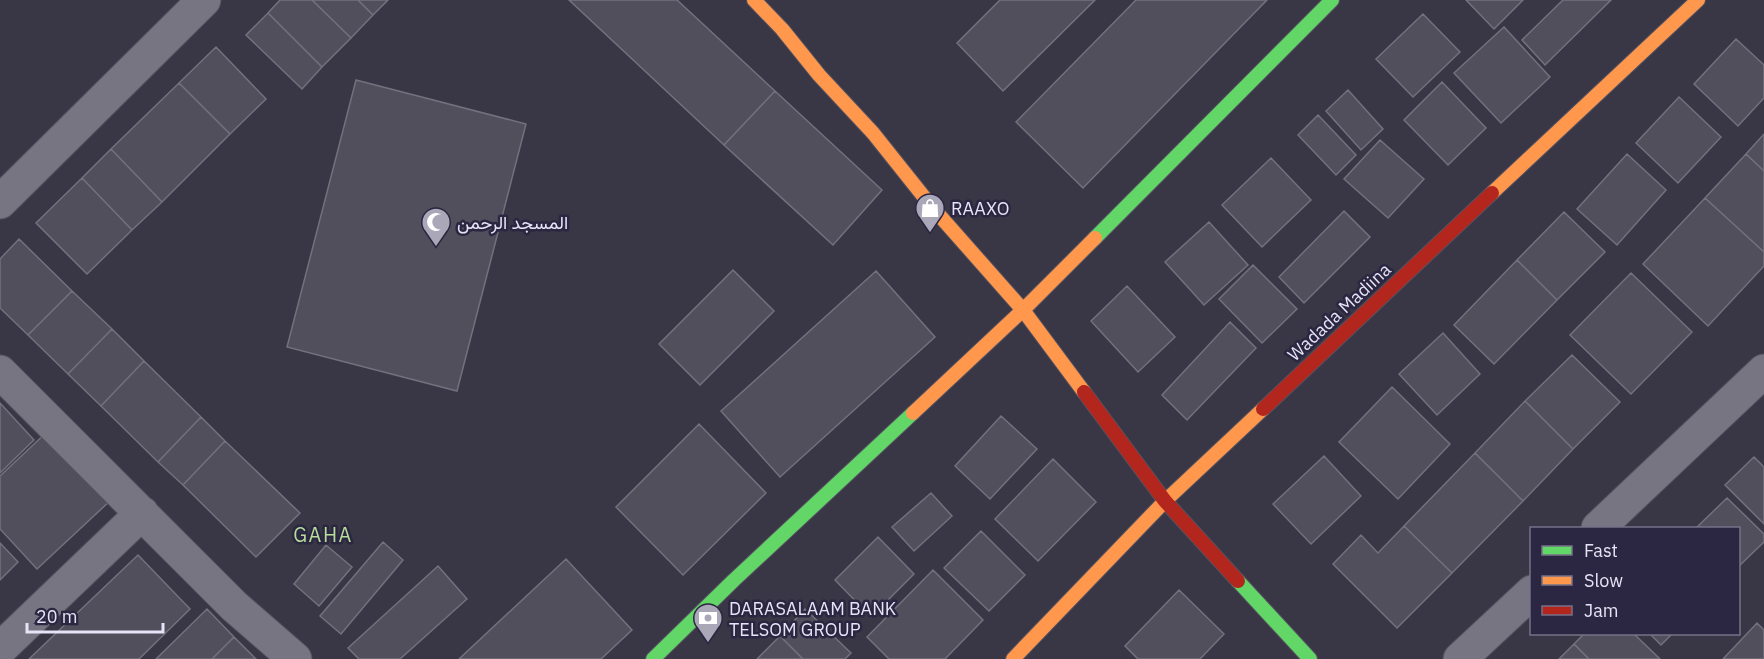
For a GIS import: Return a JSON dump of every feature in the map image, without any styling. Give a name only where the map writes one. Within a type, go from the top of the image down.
[{"type":"street","points":[[0,202],[204,0]]},
{"type":"street","points":[[754,0],[873,133],[932,207],[1023,310],[1165,501],[1310,659]]},
{"type":"street","points":[[653,659],[734,580],[1023,310],[1332,0]]},
{"type":"street","name":"Wadada Madiina","points":[[1013,659],[1165,501],[1698,0]]},
{"type":"street","points":[[1599,527],[1764,371]]},
{"type":"street","points":[[0,372],[234,606],[295,659]]},
{"type":"street","points":[[0,649],[142,513]]},
{"type":"street","points":[[1460,659],[1530,594]]},
{"type":"building","points":[[280,0],[312,0],[351,38],[322,67],[268,13]]},
{"type":"building","points":[[312,0],[358,0],[373,15],[351,38]]},
{"type":"building","points":[[358,0],[388,0],[373,15]]},
{"type":"building","points":[[569,0],[677,0],[775,91],[724,145]]},
{"type":"building","points":[[1000,0],[1095,0],[1003,91],[957,43]]},
{"type":"building","points":[[1136,0],[1267,0],[1083,188],[1016,122]]},
{"type":"building","points":[[1466,0],[1523,0],[1494,29]]},
{"type":"building","points":[[1563,0],[1611,0],[1545,65],[1522,40]]},
{"type":"building","points":[[268,13],[322,67],[302,89],[246,35]]},
{"type":"building","points":[[1423,14],[1460,52],[1413,97],[1376,59]]},
{"type":"building","points":[[1504,27],[1550,77],[1501,123],[1454,73]]},
{"type":"building","points":[[1736,39],[1764,65],[1764,98],[1738,126],[1694,84]]},
{"type":"building","points":[[216,47],[266,99],[230,134],[179,83]]},
{"type":"building","points":[[356,80],[526,124],[457,391],[287,347]]},
{"type":"building","points":[[1442,82],[1486,128],[1448,165],[1404,120]]},
{"type":"building","points":[[179,83],[230,134],[162,202],[111,149]]},
{"type":"building","points":[[1348,90],[1383,129],[1361,150],[1326,111]]},
{"type":"building","points":[[775,91],[882,190],[833,245],[724,145]]},
{"type":"building","points":[[1679,97],[1721,137],[1678,183],[1636,143]]},
{"type":"building","points":[[1318,115],[1356,155],[1336,175],[1298,135]]},
{"type":"building","points":[[1764,134],[1764,171],[1746,154]]},
{"type":"building","points":[[1380,140],[1424,179],[1388,218],[1344,179]]},
{"type":"building","points":[[111,149],[162,202],[132,230],[82,178]]},
{"type":"building","points":[[1627,154],[1666,190],[1617,245],[1577,209]]},
{"type":"building","points":[[1746,154],[1764,171],[1764,252],[1705,198]]},
{"type":"building","points":[[1271,158],[1311,200],[1262,247],[1222,205]]},
{"type":"building","points":[[82,178],[132,230],[87,274],[36,223]]},
{"type":"building","points":[[1705,198],[1764,252],[1764,266],[1708,326],[1643,264]]},
{"type":"building","points":[[1344,211],[1370,237],[1304,303],[1279,277]]},
{"type":"building","points":[[1564,212],[1605,252],[1557,300],[1517,260]]},
{"type":"building","points":[[1209,222],[1248,265],[1204,305],[1165,262]]},
{"type":"building","points":[[19,239],[72,291],[28,335],[0,308],[0,259]]},
{"type":"building","points":[[1517,260],[1557,300],[1494,364],[1454,325]]},
{"type":"building","points":[[1253,265],[1297,309],[1262,343],[1219,299]]},
{"type":"building","points":[[733,270],[774,311],[700,385],[659,344]]},
{"type":"building","points":[[876,271],[935,337],[780,477],[721,411]]},
{"type":"building","points":[[1631,273],[1692,332],[1631,394],[1570,335]]},
{"type":"building","points":[[1127,286],[1175,337],[1138,372],[1091,321]]},
{"type":"building","points":[[72,291],[112,329],[68,374],[28,335]]},
{"type":"building","points":[[1230,322],[1256,348],[1187,420],[1162,395]]},
{"type":"building","points":[[112,329],[144,361],[101,406],[68,374]]},
{"type":"building","points":[[1443,333],[1480,374],[1437,415],[1399,374]]},
{"type":"building","points":[[1572,355],[1620,402],[1573,449],[1525,401]]},
{"type":"building","points":[[144,361],[201,417],[158,462],[101,406]]},
{"type":"building","points":[[1392,387],[1450,444],[1398,499],[1339,442]]},
{"type":"building","points":[[1525,401],[1573,449],[1523,501],[1475,453]]},
{"type":"building","points":[[0,403],[34,440],[0,473]]},
{"type":"building","points":[[1001,416],[1037,449],[990,499],[955,466]]},
{"type":"building","points":[[201,417],[225,441],[183,485],[158,462]]},
{"type":"building","points":[[699,424],[766,493],[683,575],[616,507]]},
{"type":"building","points":[[49,430],[112,499],[37,569],[0,529],[0,476]]},
{"type":"building","points":[[225,441],[300,513],[256,557],[183,485]]},
{"type":"building","points":[[1475,453],[1523,501],[1452,573],[1404,526]]},
{"type":"building","points":[[1324,456],[1361,496],[1311,544],[1273,504]]},
{"type":"building","points":[[1754,457],[1764,467],[1764,524],[1725,485]]},
{"type":"building","points":[[1053,459],[1096,502],[1038,561],[995,519]]},
{"type":"building","points":[[931,493],[952,516],[914,551],[892,527]]},
{"type":"building","points":[[1727,498],[1764,534],[1764,542],[1740,565],[1740,527],[1697,527]]},
{"type":"building","points":[[1404,526],[1452,573],[1397,628],[1333,564],[1361,535],[1378,553]]},
{"type":"building","points":[[981,531],[1025,575],[989,611],[944,568]]},
{"type":"building","points":[[878,537],[914,574],[871,617],[835,580]]},
{"type":"building","points":[[383,542],[403,560],[341,634],[320,616]]},
{"type":"building","points":[[0,543],[18,562],[0,580]]},
{"type":"building","points":[[326,545],[352,567],[319,606],[294,584]]},
{"type":"building","points":[[138,555],[190,609],[139,659],[29,659]]},
{"type":"building","points":[[566,559],[632,630],[601,659],[459,659]]},
{"type":"building","points":[[438,566],[467,599],[400,659],[359,659],[348,648]]},
{"type":"building","points":[[933,570],[983,620],[945,659],[889,659],[867,637]]},
{"type":"building","points":[[1179,590],[1224,634],[1200,659],[1138,659],[1125,646]]},
{"type":"building","points":[[207,609],[234,637],[212,659],[156,659]]},
{"type":"building","points":[[805,609],[851,653],[845,659],[803,659],[780,636]]},
{"type":"building","points":[[1757,623],[1764,630],[1764,659],[1723,659]]},
{"type":"building","points":[[1583,635],[1635,635],[1660,659],[1589,659],[1574,644]]},
{"type":"building","points":[[1651,635],[1671,635],[1661,645]]},
{"type":"building","points":[[780,636],[803,659],[757,659]]},
{"type":"building","points":[[234,637],[256,659],[212,659]]},
{"type":"building","points":[[1574,644],[1589,659],[1559,659]]},
{"type":"traffic: fast","points":[[1095,238],[1332,0]]},
{"type":"traffic: fast","points":[[653,659],[913,413]]},
{"type":"traffic: fast","points":[[1238,581],[1310,659]]},
{"type":"traffic: slow","points":[[754,0],[873,133],[932,207],[1023,310],[1084,392]]},
{"type":"traffic: slow","points":[[1492,193],[1698,0]]},
{"type":"traffic: slow","points":[[913,413],[1023,310],[1095,238]]},
{"type":"traffic: slow","points":[[1013,659],[1165,501],[1263,409]]},
{"type":"traffic: jam","points":[[1263,409],[1492,193]]},
{"type":"traffic: jam","points":[[1084,392],[1165,501],[1238,581]]},
{"type":"place","name":"RAAXO","points":[[930,234]]},
{"type":"place","name":"المسجد الرحمن","points":[[436,248]]},
{"type":"place","name":"DARASALAAM BANK TELSOM GROUP","points":[[708,644]]},
{"type":"district","name":"GAHA","points":[[323,534]]}]
